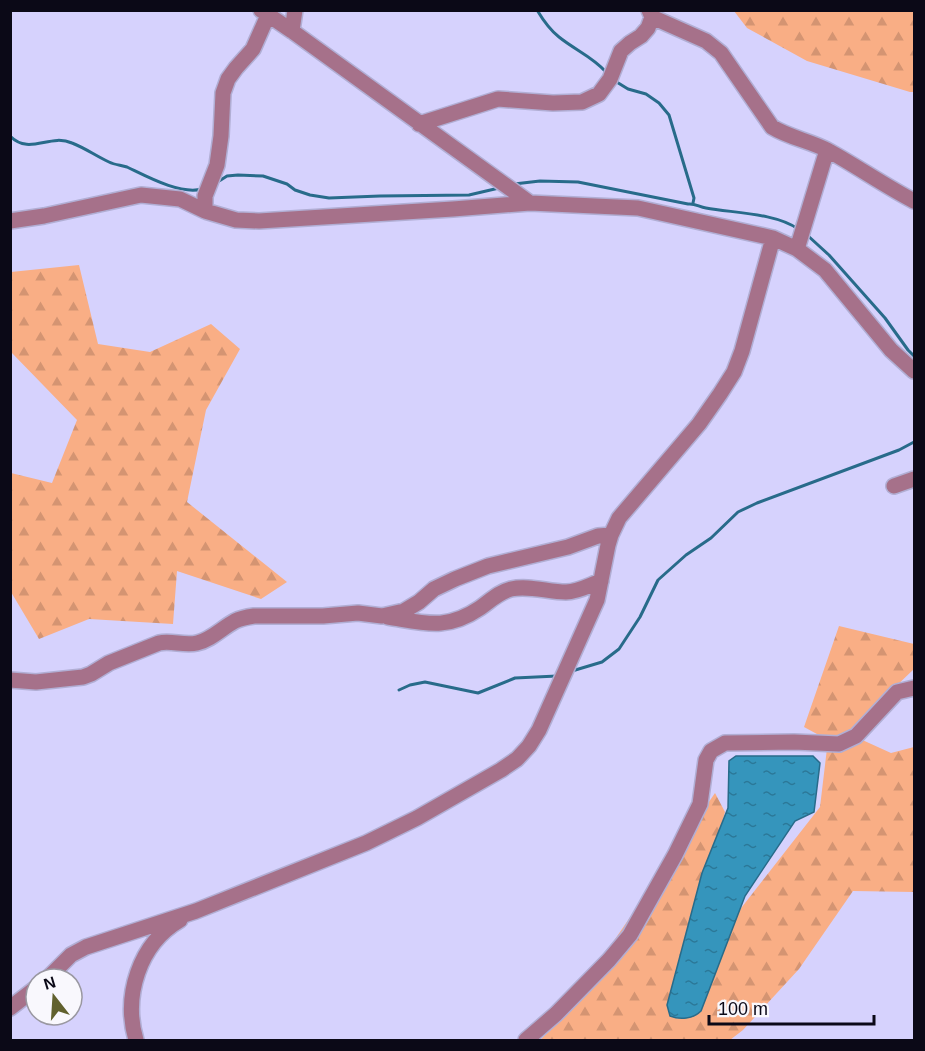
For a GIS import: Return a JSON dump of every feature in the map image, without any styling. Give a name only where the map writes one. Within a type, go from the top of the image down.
[{"type":"street","points":[[292,31],[295,10]]},
{"type":"street","points":[[206,211],[205,196],[219,155],[223,93],[228,79],[254,50],[264,13],[530,203]]},
{"type":"street","points":[[419,124],[498,99],[553,103],[582,102],[599,94],[610,79],[621,51],[648,28],[650,14],[706,40],[721,53],[772,127],[782,134],[827,150],[915,201]]},
{"type":"street","points":[[800,239],[827,150]]},
{"type":"street","points":[[10,221],[141,195],[180,199],[206,211],[236,220],[259,221],[530,203],[638,208],[773,238],[800,239],[891,350],[915,371]]},
{"type":"street","points":[[59,967],[71,955],[86,947],[196,911],[366,843],[426,813],[517,759],[539,730],[597,600],[611,535],[619,518],[699,424],[734,372],[742,351],[773,238]]},
{"type":"street","points":[[894,486],[915,479]]},
{"type":"street","points":[[382,616],[404,610],[454,579],[488,567],[568,547],[598,536],[611,535]]},
{"type":"street","points":[[10,680],[36,682],[83,677],[109,663],[159,643],[166,641],[198,643],[234,621],[254,616],[323,616],[358,613],[432,624],[446,623],[479,609],[507,590],[522,588],[567,592],[601,581]]},
{"type":"street","points":[[526,1041],[609,960],[630,935],[675,855],[700,804],[706,760],[711,751],[725,743],[794,741],[838,744],[856,736],[897,692],[915,688]]},
{"type":"street","points":[[136,1041],[132,997],[139,969],[156,940],[173,924],[196,911]]},
{"type":"street","points":[[10,1008],[24,997]]},
{"type":"green space","points":[[734,11],[914,11],[914,92],[807,61],[747,28]]},
{"type":"green space","points":[[79,265],[98,344],[150,352],[211,324],[240,349],[206,410],[187,502],[287,582],[261,599],[177,571],[173,624],[89,619],[39,639],[11,592],[11,473],[52,483],[77,420],[11,352],[11,272]]},
{"type":"green space","points":[[839,626],[914,644],[914,669],[847,733],[891,753],[914,747],[914,892],[853,891],[799,969],[743,1030],[730,1040],[540,1040],[557,1024],[715,793],[725,812],[677,990],[820,807],[828,740],[804,727]]},
{"type":"water","points":[[736,756],[813,756],[820,763],[814,812],[795,821],[745,896],[701,1011],[690,1017],[674,1017],[670,1016],[667,1005],[702,873],[728,808],[729,761]]},
{"type":"waterway","points":[[537,10],[556,34],[606,72]]},
{"type":"waterway","points":[[615,81],[628,89],[646,94],[659,103],[669,115],[694,198],[693,203]]},
{"type":"waterway","points":[[10,136],[17,142],[25,144],[64,141],[163,184],[184,189],[202,189]]},
{"type":"waterway","points":[[216,183],[227,176],[263,176],[287,184],[295,190],[329,198],[469,195],[499,188]]},
{"type":"waterway","points":[[514,184],[540,181],[578,182],[706,208],[754,214],[778,220],[798,229]]},
{"type":"waterway","points":[[806,234],[829,255],[885,318],[914,356]]},
{"type":"waterway","points":[[572,671],[602,662],[619,649],[640,617],[658,580],[686,555],[711,538],[738,512],[899,450],[914,442]]},
{"type":"waterway","points":[[399,690],[425,682],[478,693],[515,678],[557,676]]}]
